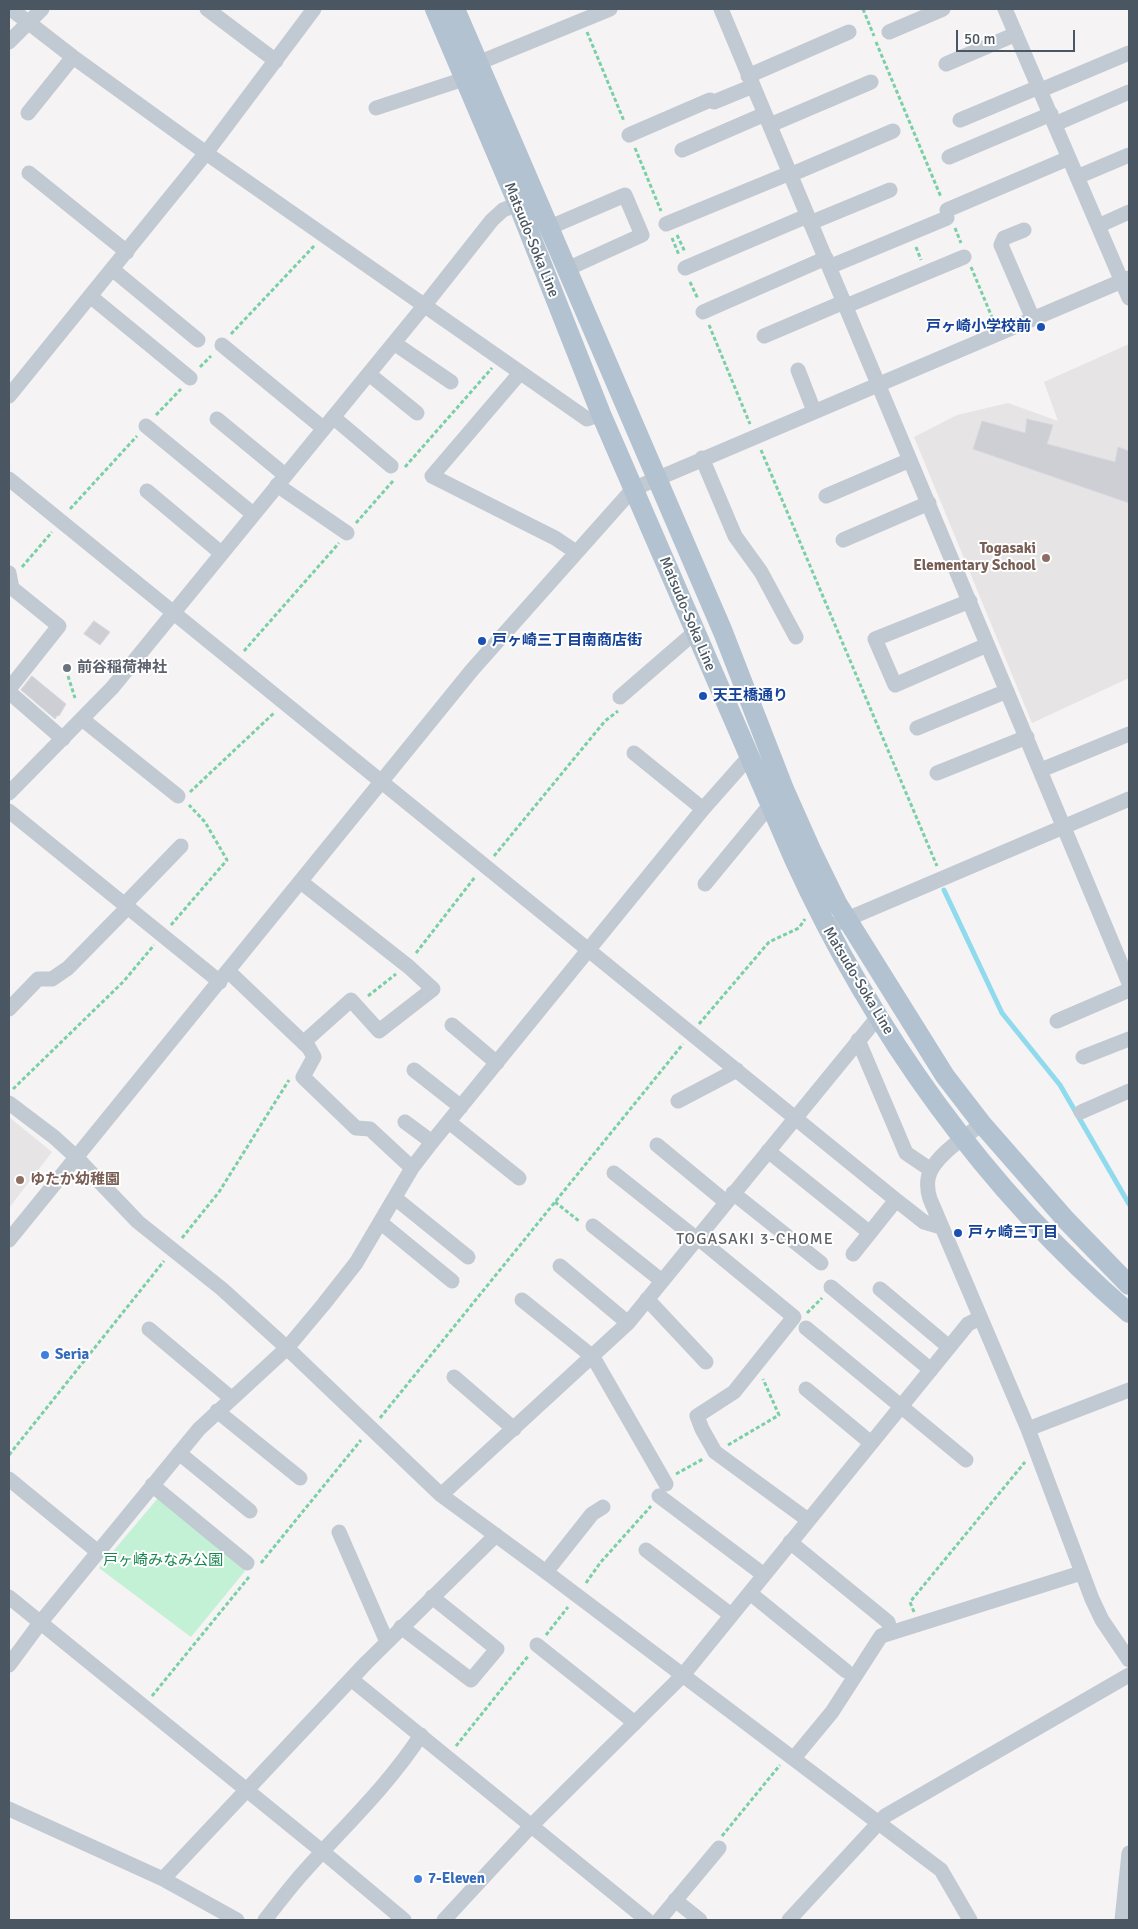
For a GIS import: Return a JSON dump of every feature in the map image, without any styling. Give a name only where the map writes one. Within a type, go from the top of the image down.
[{"type":"main road","name":"Matsudo-Soka Line","points":[[434,9],[518,204],[601,414],[770,805],[826,928],[878,1017],[918,1080],[962,1140],[1050,1239],[1129,1313]]},
{"type":"main road","name":"Matsudo-Soka Line","points":[[455,9],[723,632],[784,789],[812,852],[846,920],[946,1076],[982,1124],[1066,1220],[1129,1285]]},
{"type":"street","points":[[11,9],[73,57],[206,153],[520,373],[588,419],[601,414]]},
{"type":"street","points":[[9,42],[42,9]]},
{"type":"street","points":[[207,9],[276,61]]},
{"type":"street","points":[[9,396],[206,153],[314,9]]},
{"type":"street","points":[[478,63],[610,9]]},
{"type":"street","points":[[721,9],[1065,826],[1129,983]]},
{"type":"street","points":[[889,32],[943,9]]},
{"type":"street","points":[[1005,9],[1098,226],[1125,280],[1129,298]]},
{"type":"street","points":[[629,135],[710,100],[714,102],[750,81],[849,32]]},
{"type":"street","points":[[946,64],[1016,34]]},
{"type":"street","points":[[960,120],[1129,53]]},
{"type":"street","points":[[28,113],[73,57]]},
{"type":"street","points":[[376,108],[464,79]]},
{"type":"street","points":[[682,150],[871,82]]},
{"type":"street","points":[[949,157],[1129,92]]},
{"type":"street","points":[[669,223],[893,131]]},
{"type":"street","points":[[1077,177],[1129,155]]},
{"type":"street","points":[[703,312],[827,262],[910,233],[1069,158]]},
{"type":"street","points":[[29,172],[127,252]]},
{"type":"street","points":[[688,267],[809,219],[890,190]]},
{"type":"street","points":[[548,228],[625,195],[642,235],[566,269]]},
{"type":"street","points":[[9,793],[112,688],[492,220],[503,210],[518,204]]},
{"type":"street","points":[[1098,226],[1129,212]]},
{"type":"street","points":[[1024,230],[1004,238],[1001,245],[1032,319]]},
{"type":"street","points":[[764,336],[966,256]]},
{"type":"street","points":[[112,269],[198,340]]},
{"type":"street","points":[[9,1240],[472,670],[633,489],[702,458],[1125,280]]},
{"type":"street","points":[[90,296],[190,378]]},
{"type":"street","points":[[394,343],[451,382]]},
{"type":"street","points":[[222,344],[397,470]]},
{"type":"street","points":[[798,370],[814,411]]},
{"type":"street","points":[[520,373],[432,476],[555,538],[576,552]]},
{"type":"street","points":[[368,374],[417,413]]},
{"type":"street","points":[[217,419],[281,480],[347,533]]},
{"type":"street","points":[[146,426],[253,514]]},
{"type":"street","points":[[702,458],[735,536],[761,572],[796,637]]},
{"type":"street","points":[[826,496],[910,460]]},
{"type":"street","points":[[9,479],[692,1032],[896,1200],[924,1222],[942,1227]]},
{"type":"street","points":[[147,492],[221,553]]},
{"type":"street","points":[[843,540],[929,503]]},
{"type":"street","points":[[10,577],[12,588],[59,626],[9,691],[63,739]]},
{"type":"street","points":[[970,601],[875,640],[895,685],[987,644]]},
{"type":"street","points":[[620,703],[695,632]]},
{"type":"street","points":[[917,728],[1007,691]]},
{"type":"street","points":[[82,720],[178,796]]},
{"type":"street","points":[[1041,770],[1129,734]]},
{"type":"street","points":[[936,773],[1027,737]]},
{"type":"street","points":[[634,753],[703,809]]},
{"type":"street","points":[[9,1665],[40,1623],[199,1429],[286,1348],[356,1263],[412,1168],[432,1142],[703,809],[749,757]]},
{"type":"street","points":[[826,928],[1129,799]]},
{"type":"street","points":[[705,884],[770,805]]},
{"type":"street","points":[[9,811],[162,935],[224,976],[304,1042],[314,1057],[303,1077],[356,1128],[370,1129],[412,1168]]},
{"type":"street","points":[[9,1009],[38,979],[52,979],[68,968],[181,846]]},
{"type":"street","points":[[301,882],[433,988],[379,1031],[351,1000],[304,1042]]},
{"type":"street","points":[[1057,1021],[1129,990]]},
{"type":"street","points":[[441,1495],[628,1323],[878,1017]]},
{"type":"street","points":[[452,1025],[497,1063]]},
{"type":"street","points":[[1083,1057],[1129,1039]]},
{"type":"street","points":[[858,1040],[906,1153],[931,1170]]},
{"type":"street","points":[[414,1070],[460,1107]]},
{"type":"street","points":[[678,1101],[737,1070]]},
{"type":"street","points":[[1081,1112],[1129,1091]]},
{"type":"street","points":[[9,1103],[54,1137],[76,1157],[138,1222],[222,1289],[441,1495],[942,1870],[970,1920]]},
{"type":"street","points":[[405,1122],[432,1142]]},
{"type":"street","points":[[449,1122],[519,1178]]},
{"type":"street","points":[[982,1124],[941,1157],[931,1170],[927,1187],[930,1199],[1028,1429],[1081,1573],[1102,1620],[1129,1660]]},
{"type":"street","points":[[657,1145],[821,1263]]},
{"type":"street","points":[[768,1150],[870,1233]]},
{"type":"street","points":[[614,1173],[794,1317],[734,1392],[697,1416],[715,1452],[808,1520]]},
{"type":"street","points":[[395,1198],[468,1257]]},
{"type":"street","points":[[853,1254],[896,1200]]},
{"type":"street","points":[[380,1222],[452,1281]]},
{"type":"street","points":[[594,1226],[662,1281]]},
{"type":"street","points":[[560,1266],[628,1323]]},
{"type":"street","points":[[831,1287],[930,1370]]},
{"type":"street","points":[[880,1289],[949,1347]]},
{"type":"street","points":[[647,1299],[706,1362]]},
{"type":"street","points":[[522,1300],[593,1357],[663,1490],[764,1575]]},
{"type":"street","points":[[444,1920],[531,1826],[683,1675],[968,1324],[980,1318]]},
{"type":"street","points":[[806,1328],[966,1460]]},
{"type":"street","points":[[149,1330],[231,1398]]},
{"type":"street","points":[[454,1377],[514,1429]]},
{"type":"street","points":[[806,1389],[871,1443]]},
{"type":"street","points":[[1028,1429],[1129,1390]]},
{"type":"street","points":[[217,1411],[300,1478]]},
{"type":"street","points":[[179,1453],[250,1511]]},
{"type":"street","points":[[9,1479],[98,1552]]},
{"type":"street","points":[[152,1486],[247,1563]]},
{"type":"street","points":[[546,1572],[592,1514],[603,1507]]},
{"type":"street","points":[[339,1532],[387,1642]]},
{"type":"street","points":[[163,1880],[401,1627],[496,1535]]},
{"type":"street","points":[[790,1542],[888,1622],[891,1633]]},
{"type":"street","points":[[646,1550],[731,1615]]},
{"type":"street","points":[[794,1758],[832,1712],[881,1636],[1081,1573]]},
{"type":"street","points":[[750,1592],[846,1671]]},
{"type":"street","points":[[9,1597],[404,1920]]},
{"type":"street","points":[[401,1627],[471,1680],[497,1649],[432,1597]]},
{"type":"street","points":[[538,1645],[635,1723]]},
{"type":"street","points":[[789,1920],[885,1816],[1129,1675]]},
{"type":"street","points":[[351,1679],[647,1920]]},
{"type":"street","points":[[265,1920],[296,1881],[379,1789],[410,1752],[421,1735]]},
{"type":"street","points":[[9,1809],[163,1880],[233,1919]]},
{"type":"street","points":[[659,1920],[719,1848]]},
{"type":"street","points":[[1122,1920],[1129,1853]]},
{"type":"street","points":[[676,1900],[700,1920]]},
{"type":"path","points":[[862,9],[995,325]]},
{"type":"path","points":[[669,223],[688,267]]},
{"type":"path","points":[[910,233],[926,273]]},
{"type":"path","points":[[10,577],[146,426],[323,235]]},
{"type":"path","points":[[240,655],[347,533],[397,470],[500,359]]},
{"type":"path","points":[[68,676],[75,698]]},
{"type":"path","points":[[9,1093],[124,980],[227,860],[205,822],[183,798],[285,703]]},
{"type":"path","points":[[357,1005],[406,966],[485,865],[620,703]]},
{"type":"path","points":[[150,1698],[692,1032],[769,942],[799,928],[809,914]]},
{"type":"path","points":[[9,1455],[219,1192],[292,1074]]},
{"type":"path","points":[[555,1202],[585,1226],[594,1226]]},
{"type":"path","points":[[447,1757],[538,1645],[600,1563],[676,1473],[780,1416],[760,1371]]},
{"type":"path","points":[[916,1617],[910,1602],[1028,1458]]},
{"type":"shaded area","name":"Togasaki Elementary School","points":[[1129,344],[1129,678],[1032,723],[914,437],[957,415],[1008,403],[1058,421],[1044,382]]},
{"type":"shaded area","name":"ゆたか幼稚園","points":[[9,1117],[52,1152],[9,1208]]},
{"type":"green space","name":"戸ヶ崎みなみ公園","points":[[158,1498],[245,1571],[191,1637],[99,1568]]},
{"type":"building","points":[[1027,419],[1053,425],[1047,444],[1115,462],[1118,447],[1129,451],[1129,503],[973,449],[982,421],[1025,433]]},
{"type":"building","points":[[94,621],[110,632],[100,645],[84,634]]},
{"type":"building","points":[[32,676],[66,704],[55,719],[21,690]]},
{"type":"waterway","points":[[944,890],[1002,1013],[1060,1085],[1129,1204]]},
{"type":"place","name":"戸ヶ崎小学校前","points":[[1041,327]]},
{"type":"place","name":"Togasaki Elementary School","points":[[1046,558]]},
{"type":"place","name":"戸ヶ崎三丁目南商店街","points":[[482,641]]},
{"type":"place","name":"前谷稲荷神社","points":[[67,668]]},
{"type":"place","name":"天王橋通り","points":[[703,696]]},
{"type":"place","name":"ゆたか幼稚園","points":[[20,1180]]},
{"type":"place","name":"戸ヶ崎三丁目","points":[[958,1233]]},
{"type":"place","name":"Seria","points":[[45,1355]]},
{"type":"place","name":"7-Eleven","points":[[418,1879]]},
{"type":"district","name":"TOGASAKI 3-CHOME","points":[[755,1240]]}]
